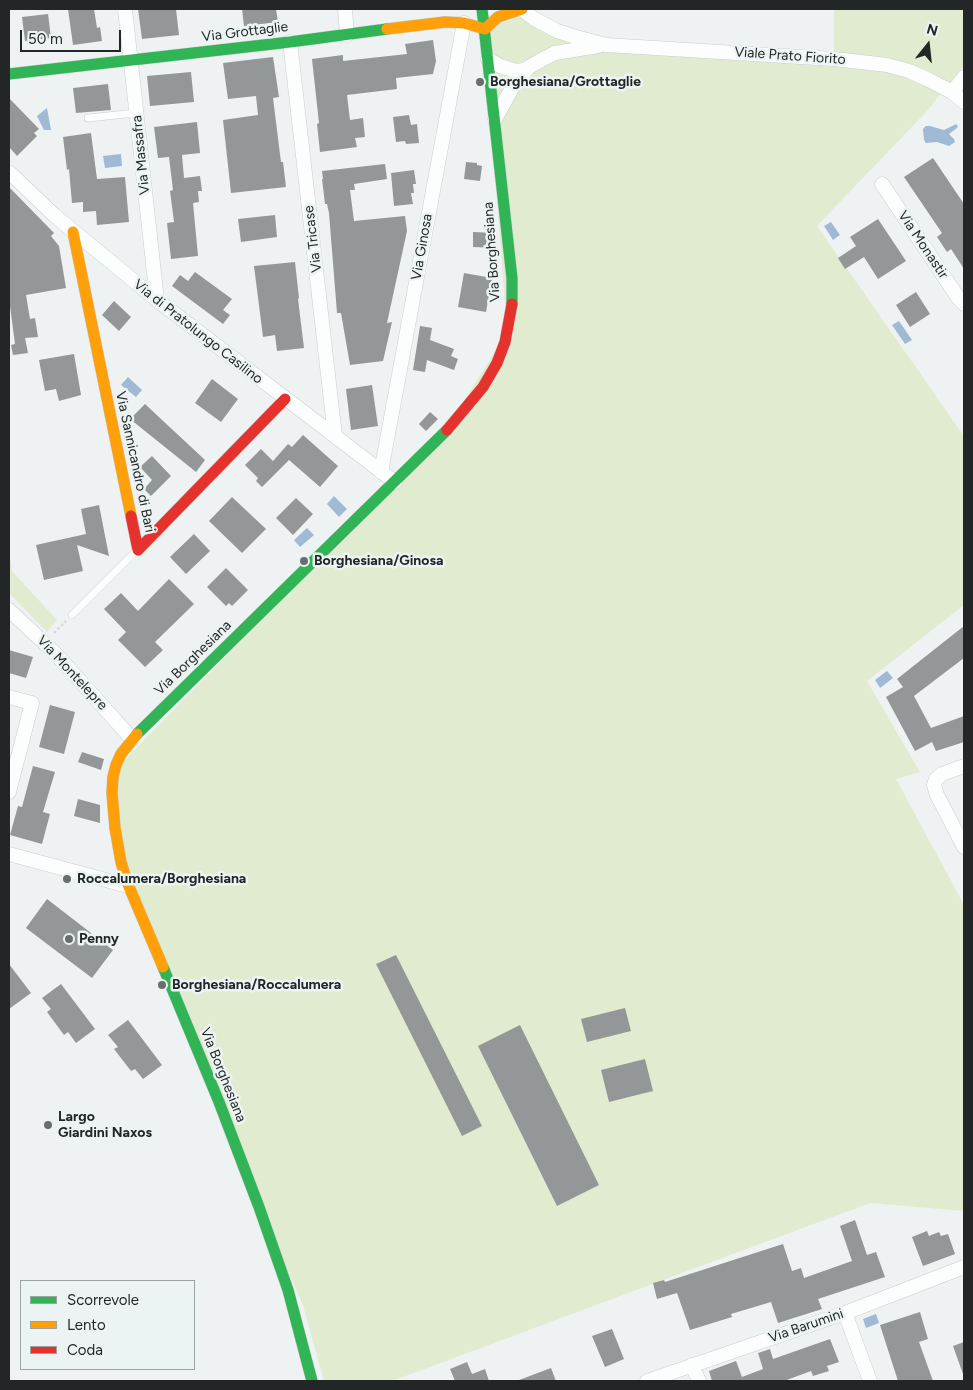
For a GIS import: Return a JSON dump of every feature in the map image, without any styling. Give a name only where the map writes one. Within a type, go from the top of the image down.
[{"type":"street","name":"Via Massafra","points":[[124,9],[157,300]]},
{"type":"street","points":[[345,9],[347,35]]},
{"type":"street","name":"Via Borghesiana","points":[[312,1381],[288,1290],[256,1198],[219,1102],[128,886],[116,834],[112,788],[114,771],[124,749],[132,739],[450,426],[483,387],[495,368],[505,342],[512,308],[512,278],[482,9]]},
{"type":"street","name":"Viale Prato Fiorito","points":[[485,29],[498,18],[522,9],[533,18],[557,31],[606,45],[870,62],[914,73],[952,92],[964,102]]},
{"type":"street","name":"Via Grottaglie","points":[[9,74],[446,22],[464,23],[485,29]]},
{"type":"street","name":"Via Ginosa","points":[[381,472],[464,23]]},
{"type":"street","name":"Via Tricase","points":[[290,42],[335,436]]},
{"type":"street","name":"Viale Prato Fiorito","points":[[495,119],[513,85],[526,69],[555,53],[606,45]]},
{"type":"street","points":[[488,60],[512,70],[520,71],[526,69]]},
{"type":"street","points":[[952,92],[964,78]]},
{"type":"street","name":"Via di Pratolungo Casilino","points":[[9,172],[73,232],[157,300],[395,482]]},
{"type":"street","name":"Via Monastir","points":[[882,184],[964,304]]},
{"type":"street","name":"Via Sannicandro di Bari","points":[[73,232],[138,550]]},
{"type":"street","name":"Via Sannicandro di Bari","points":[[138,550],[285,399]]},
{"type":"street","name":"Via Montelepre","points":[[9,610],[54,652],[132,739]]},
{"type":"street","points":[[9,696],[32,703],[9,792]]},
{"type":"street","points":[[964,766],[942,774],[936,779],[934,785],[937,796],[964,847]]},
{"type":"street","points":[[9,854],[128,886]]},
{"type":"street","name":"Via Barumini","points":[[647,1381],[845,1313],[964,1267]]},
{"type":"street","points":[[845,1313],[870,1381]]},
{"type":"street","points":[[692,1365],[699,1381]]},
{"type":"lane","points":[[88,118],[136,113]]},
{"type":"lane","points":[[72,615],[138,550]]},
{"type":"path","points":[[53,634],[72,615]]},
{"type":"green space","points":[[834,9],[964,9],[964,65],[927,111],[817,226],[964,436],[964,605],[867,681],[920,772],[896,779],[964,905],[964,1211],[870,1203],[392,1381],[324,1381],[303,1305],[259,1207],[127,882],[114,771],[442,435],[507,333],[485,29],[527,14],[606,45],[834,58]]},
{"type":"green space","points":[[9,547],[12,571],[57,620],[47,632],[9,593]]},
{"type":"water","points":[[47,108],[51,130],[44,130],[37,116]]},
{"type":"water","points":[[956,124],[957,128],[949,134],[955,142],[949,146],[937,142],[926,143],[924,140],[923,129],[926,126],[944,130]]},
{"type":"water","points":[[121,154],[122,166],[105,168],[103,156]]},
{"type":"water","points":[[831,222],[840,235],[833,240],[824,226]]},
{"type":"water","points":[[899,321],[912,340],[905,344],[892,325]]},
{"type":"water","points":[[128,377],[142,390],[136,397],[121,385]]},
{"type":"water","points":[[334,496],[347,509],[339,517],[327,504]]},
{"type":"water","points":[[307,528],[314,535],[300,547],[294,540]]},
{"type":"water","points":[[887,671],[893,678],[880,688],[875,680]]},
{"type":"water","points":[[876,1314],[879,1323],[866,1328],[863,1319]]},
{"type":"building","points":[[68,9],[94,9],[97,28],[100,27],[102,41],[73,45]]},
{"type":"building","points":[[138,9],[176,9],[179,35],[142,39]]},
{"type":"building","points":[[242,9],[276,9],[278,22],[244,26]]},
{"type":"building","points":[[48,14],[51,38],[25,41],[22,17]]},
{"type":"building","points":[[433,40],[436,61],[433,74],[396,78],[397,89],[347,95],[350,120],[363,118],[365,137],[355,138],[357,147],[320,152],[312,59],[343,55],[343,61],[407,54],[405,44]]},
{"type":"building","points":[[273,57],[279,97],[273,98],[286,187],[231,193],[223,120],[258,115],[256,96],[228,99],[223,63]]},
{"type":"building","points":[[191,72],[194,102],[150,106],[147,76]]},
{"type":"building","points":[[108,84],[111,110],[76,113],[73,88]]},
{"type":"building","points":[[9,98],[39,129],[34,133],[37,136],[17,156],[9,147]]},
{"type":"building","points":[[409,115],[411,125],[417,124],[419,143],[406,144],[405,141],[396,142],[393,117]]},
{"type":"building","points":[[197,122],[200,153],[182,155],[184,178],[200,176],[202,191],[198,191],[199,202],[193,203],[198,256],[171,259],[167,223],[174,222],[170,191],[173,190],[169,157],[158,158],[154,127]]},
{"type":"building","points":[[91,133],[97,179],[125,177],[129,222],[97,225],[96,211],[83,212],[83,202],[72,203],[69,169],[67,170],[63,137]]},
{"type":"building","points":[[933,158],[964,204],[964,269],[951,249],[947,252],[937,237],[942,233],[904,177]]},
{"type":"building","points":[[466,162],[477,163],[477,165],[482,166],[480,181],[464,179]]},
{"type":"building","points":[[385,164],[387,179],[354,184],[355,190],[350,190],[354,221],[405,216],[407,231],[387,323],[392,322],[383,361],[350,365],[341,313],[337,313],[329,213],[327,204],[325,204],[322,171]]},
{"type":"building","points":[[414,170],[416,184],[413,184],[414,193],[411,193],[413,204],[394,206],[391,173]]},
{"type":"building","points":[[9,187],[54,233],[51,236],[59,246],[66,288],[26,295],[30,319],[35,318],[38,337],[25,338],[28,353],[13,355],[11,345],[15,344],[9,306]]},
{"type":"building","points":[[275,215],[277,237],[241,242],[238,219]]},
{"type":"building","points":[[878,219],[906,261],[878,279],[864,257],[845,269],[838,258],[856,246],[850,237]]},
{"type":"building","points":[[473,232],[495,233],[497,248],[473,247]]},
{"type":"building","points":[[295,262],[304,348],[277,351],[275,335],[263,337],[254,266]]},
{"type":"building","points":[[195,272],[232,299],[223,310],[230,315],[223,324],[172,286],[180,275],[188,281]]},
{"type":"building","points":[[464,273],[492,278],[486,312],[458,307]]},
{"type":"building","points":[[916,292],[930,314],[910,327],[896,305]]},
{"type":"building","points":[[114,301],[131,317],[119,331],[102,315]]},
{"type":"building","points":[[420,326],[432,328],[430,340],[454,349],[451,356],[458,359],[454,370],[427,360],[425,372],[413,370]]},
{"type":"building","points":[[74,354],[81,395],[59,401],[56,389],[45,391],[39,360]]},
{"type":"building","points":[[212,379],[238,399],[221,422],[195,403]]},
{"type":"building","points":[[372,385],[378,426],[351,430],[346,389]]},
{"type":"building","points":[[145,404],[205,460],[196,472],[130,419]]},
{"type":"building","points":[[430,412],[438,419],[426,431],[419,424]]},
{"type":"building","points":[[303,435],[338,466],[320,487],[289,460],[262,487],[256,481],[258,478],[245,465],[261,449],[273,461],[288,444],[292,447]]},
{"type":"building","points":[[152,456],[171,476],[151,496],[144,489],[152,480],[140,467]]},
{"type":"building","points":[[232,497],[266,529],[242,553],[209,521]]},
{"type":"building","points":[[296,498],[313,514],[293,535],[276,518]]},
{"type":"building","points":[[99,505],[109,556],[77,545],[83,571],[44,580],[36,545],[86,534],[81,509]]},
{"type":"building","points":[[194,534],[210,551],[186,574],[170,557]]},
{"type":"building","points":[[226,568],[248,590],[232,606],[229,603],[226,606],[207,587]]},
{"type":"building","points":[[169,579],[194,604],[155,642],[163,650],[145,667],[118,640],[126,632],[104,609],[121,593],[138,611]]},
{"type":"building","points":[[964,626],[964,658],[914,696],[931,728],[964,716],[964,742],[936,751],[932,742],[915,751],[886,697],[903,687],[897,679]]},
{"type":"building","points":[[9,650],[33,657],[26,678],[9,673]]},
{"type":"building","points":[[50,705],[75,712],[64,754],[39,747]]},
{"type":"building","points":[[82,752],[104,759],[101,770],[78,762]]},
{"type":"building","points":[[33,766],[55,772],[43,812],[50,814],[42,844],[10,835],[18,806],[22,807]]},
{"type":"building","points":[[78,799],[100,805],[100,823],[74,816]]},
{"type":"building","name":"Penny","points":[[47,899],[113,950],[92,978],[26,928]]},
{"type":"building","points":[[396,955],[482,1126],[462,1136],[376,964]]},
{"type":"building","points":[[9,964],[31,993],[9,1009]]},
{"type":"building","points":[[61,984],[95,1029],[76,1043],[68,1032],[64,1035],[47,1012],[51,1009],[42,998]]},
{"type":"building","points":[[625,1008],[631,1031],[587,1042],[581,1019]]},
{"type":"building","points":[[128,1020],[162,1065],[143,1079],[135,1069],[131,1071],[114,1049],[118,1047],[108,1035]]},
{"type":"building","points":[[520,1025],[599,1185],[557,1206],[478,1046]]},
{"type":"building","points":[[645,1059],[653,1091],[609,1102],[601,1070]]},
{"type":"building","points":[[855,1220],[867,1255],[876,1252],[885,1277],[818,1299],[822,1309],[778,1323],[771,1302],[731,1314],[732,1317],[690,1330],[677,1293],[657,1299],[653,1283],[664,1280],[665,1282],[783,1244],[792,1271],[801,1268],[804,1278],[852,1261],[840,1226]]},
{"type":"building","points":[[927,1231],[929,1236],[939,1232],[941,1236],[948,1234],[955,1254],[923,1266],[912,1237]]},
{"type":"building","points":[[920,1312],[928,1339],[919,1342],[933,1381],[898,1381],[880,1325]]},
{"type":"building","points":[[612,1329],[624,1359],[605,1367],[592,1336]]},
{"type":"building","points":[[830,1339],[839,1362],[827,1366],[829,1371],[813,1376],[811,1371],[784,1381],[712,1381],[709,1371],[736,1361],[742,1377],[763,1369],[758,1353],[770,1349],[773,1359]]},
{"type":"building","points":[[964,1342],[964,1374],[963,1374],[953,1346]]},
{"type":"building","points":[[467,1362],[472,1374],[485,1369],[489,1381],[455,1381],[450,1369]]},
{"type":"building","points":[[551,1368],[556,1381],[519,1381],[519,1380]]},
{"type":"traffic: fast","points":[[482,9],[512,278],[512,304]]},
{"type":"traffic: fast","points":[[9,74],[387,29]]},
{"type":"traffic: fast","points":[[137,734],[447,430]]},
{"type":"traffic: fast","points":[[163,967],[219,1102],[259,1207],[288,1290],[312,1381]]},
{"type":"traffic: slow","points":[[387,29],[445,22],[464,23],[485,29],[498,17],[522,9]]},
{"type":"traffic: slow","points":[[73,232],[131,516]]},
{"type":"traffic: slow","points":[[137,734],[121,754],[113,777],[112,793],[115,828],[121,862],[127,882],[163,967]]},
{"type":"traffic: jam","points":[[447,430],[483,387],[497,363],[505,342],[512,304]]},
{"type":"traffic: jam","points":[[131,516],[138,550],[285,399]]},
{"type":"place","name":"Borghesiana/Grottaglie","points":[[480,82]]},
{"type":"place","name":"Borghesiana/Ginosa","points":[[304,561]]},
{"type":"place","name":"Roccalumera/Borghesiana","points":[[67,879]]},
{"type":"place","name":"Penny","points":[[69,939]]},
{"type":"place","name":"Borghesiana/Roccalumera","points":[[162,985]]},
{"type":"place","name":"Largo Giardini Naxos","points":[[48,1125]]}]
